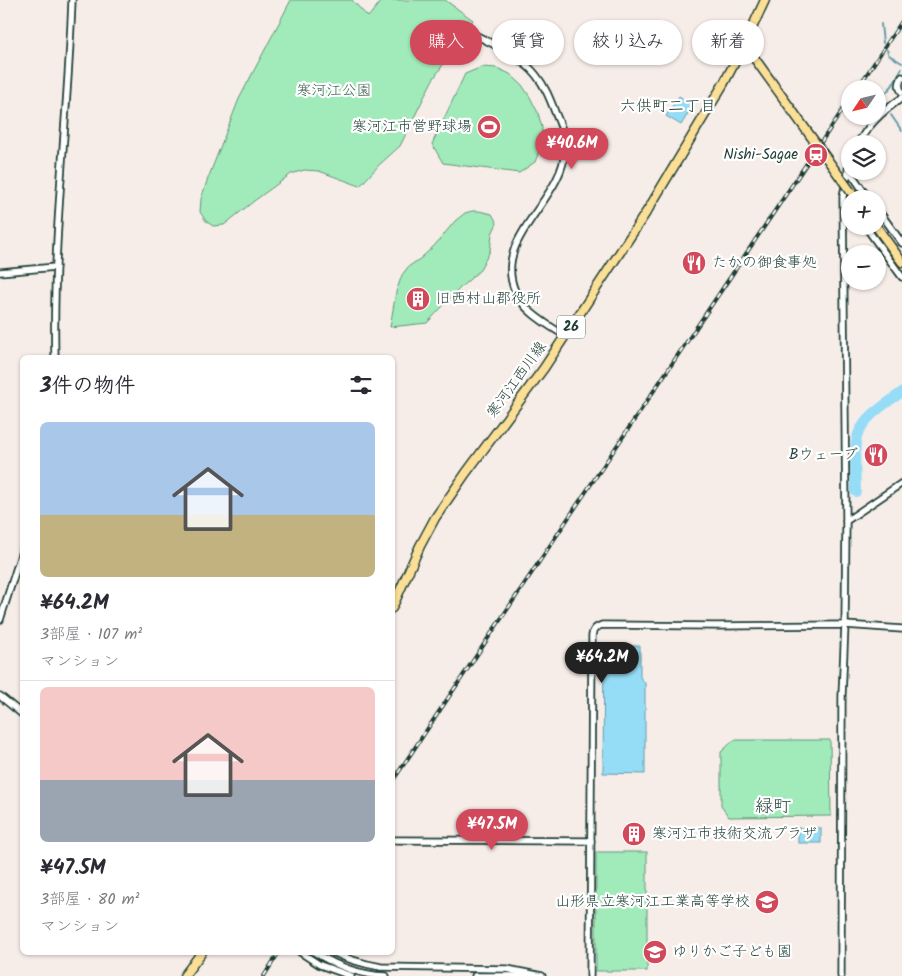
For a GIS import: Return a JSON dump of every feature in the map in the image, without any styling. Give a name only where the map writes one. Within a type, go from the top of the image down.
[{"type":"main road","name":"寒河江西川線","points":[[756,20],[765,0]]},
{"type":"main road","name":"寒河江西川線","points":[[395,601],[435,518],[544,368],[649,208],[733,65]]},
{"type":"main road","points":[[759,65],[849,190]]},
{"type":"main road","points":[[882,235],[902,262]]},
{"type":"main road","points":[[184,976],[200,955]]},
{"type":"street","points":[[55,355],[56,267],[72,0]]},
{"type":"street","points":[[482,39],[526,64],[536,75],[545,89],[564,136],[566,148],[561,170],[516,244],[512,254],[510,270],[512,283],[520,301],[529,310],[565,336]]},
{"type":"street","points":[[902,77],[900,88],[902,92]]},
{"type":"street","points":[[863,135],[878,116],[902,98]]},
{"type":"street","points":[[886,221],[902,243]]},
{"type":"street","points":[[841,976],[842,705],[846,521],[843,235]]},
{"type":"street","points":[[872,235],[902,277]]},
{"type":"street","points":[[0,272],[56,267]]},
{"type":"street","points":[[846,521],[902,483]]},
{"type":"street","points":[[0,620],[20,557]]},
{"type":"street","points":[[590,976],[593,630],[602,625],[845,625],[902,629]]},
{"type":"street","points":[[0,696],[20,712]]},
{"type":"street","points":[[395,840],[591,841]]},
{"type":"street","points":[[305,955],[320,965],[351,976]]},
{"type":"street","points":[[319,955],[337,965],[358,972],[386,976]]},
{"type":"street","points":[[338,955],[365,964],[381,966],[508,969],[541,976]]},
{"type":"street","points":[[474,976],[549,976]]},
{"type":"green space","name":"寒河江公園","points":[[291,0],[352,0],[368,17],[382,0],[445,0],[473,20],[410,20],[410,65],[443,65],[432,81],[400,146],[360,186],[319,171],[304,170],[291,174],[224,225],[213,226],[206,221],[200,212],[201,199],[239,99]]},
{"type":"green space","points":[[482,67],[497,68],[510,74],[522,85],[538,113],[542,127],[542,144],[535,162],[519,173],[443,163],[432,144],[465,74]]},
{"type":"green space","points":[[472,211],[492,214],[497,223],[492,234],[490,251],[480,270],[427,323],[390,327],[396,292],[402,275],[408,267],[435,245],[455,221],[465,213]]},
{"type":"green space","points":[[734,740],[830,740],[831,816],[729,817],[721,806],[721,752]]},
{"type":"green space","points":[[596,852],[647,852],[647,971],[596,971]]},
{"type":"water","points":[[679,96],[693,105],[681,125],[666,116]]},
{"type":"water","points":[[604,645],[640,646],[640,677],[645,683],[645,774],[603,773]]},
{"type":"water","points":[[798,828],[821,828],[821,843],[798,843]]},
{"type":"waterway","points":[[881,24],[883,43]]},
{"type":"waterway","points":[[887,50],[889,55],[902,63]]},
{"type":"waterway","points":[[886,93],[902,68]]},
{"type":"waterway","points":[[891,115],[902,131]]},
{"type":"waterway","points":[[856,492],[855,454],[858,434],[871,416],[902,392]]},
{"type":"railway","points":[[863,80],[902,21]]},
{"type":"railway","points":[[395,778],[841,112]]},
{"type":"railway","points":[[264,976],[277,955]]},
{"type":"place","name":"寒河江市営野球場","points":[[489,127]]},
{"type":"place","name":"Nishi-Sagae","points":[[816,155]]},
{"type":"place","name":"たかの御食事処","points":[[694,263]]},
{"type":"place","name":"旧西村山郡役所","points":[[418,299]]},
{"type":"place","name":"Bウェーブ","points":[[876,455]]},
{"type":"place","name":"寒河江市技術交流プラザ","points":[[634,834]]},
{"type":"place","name":"山形県立寒河江工業高等学校","points":[[767,902]]},
{"type":"place","name":"ゆりかご子ども園","points":[[655,952]]},
{"type":"district","name":"六供町二丁目","points":[[668,106]]},
{"type":"district","name":"緑町","points":[[773,807]]}]
